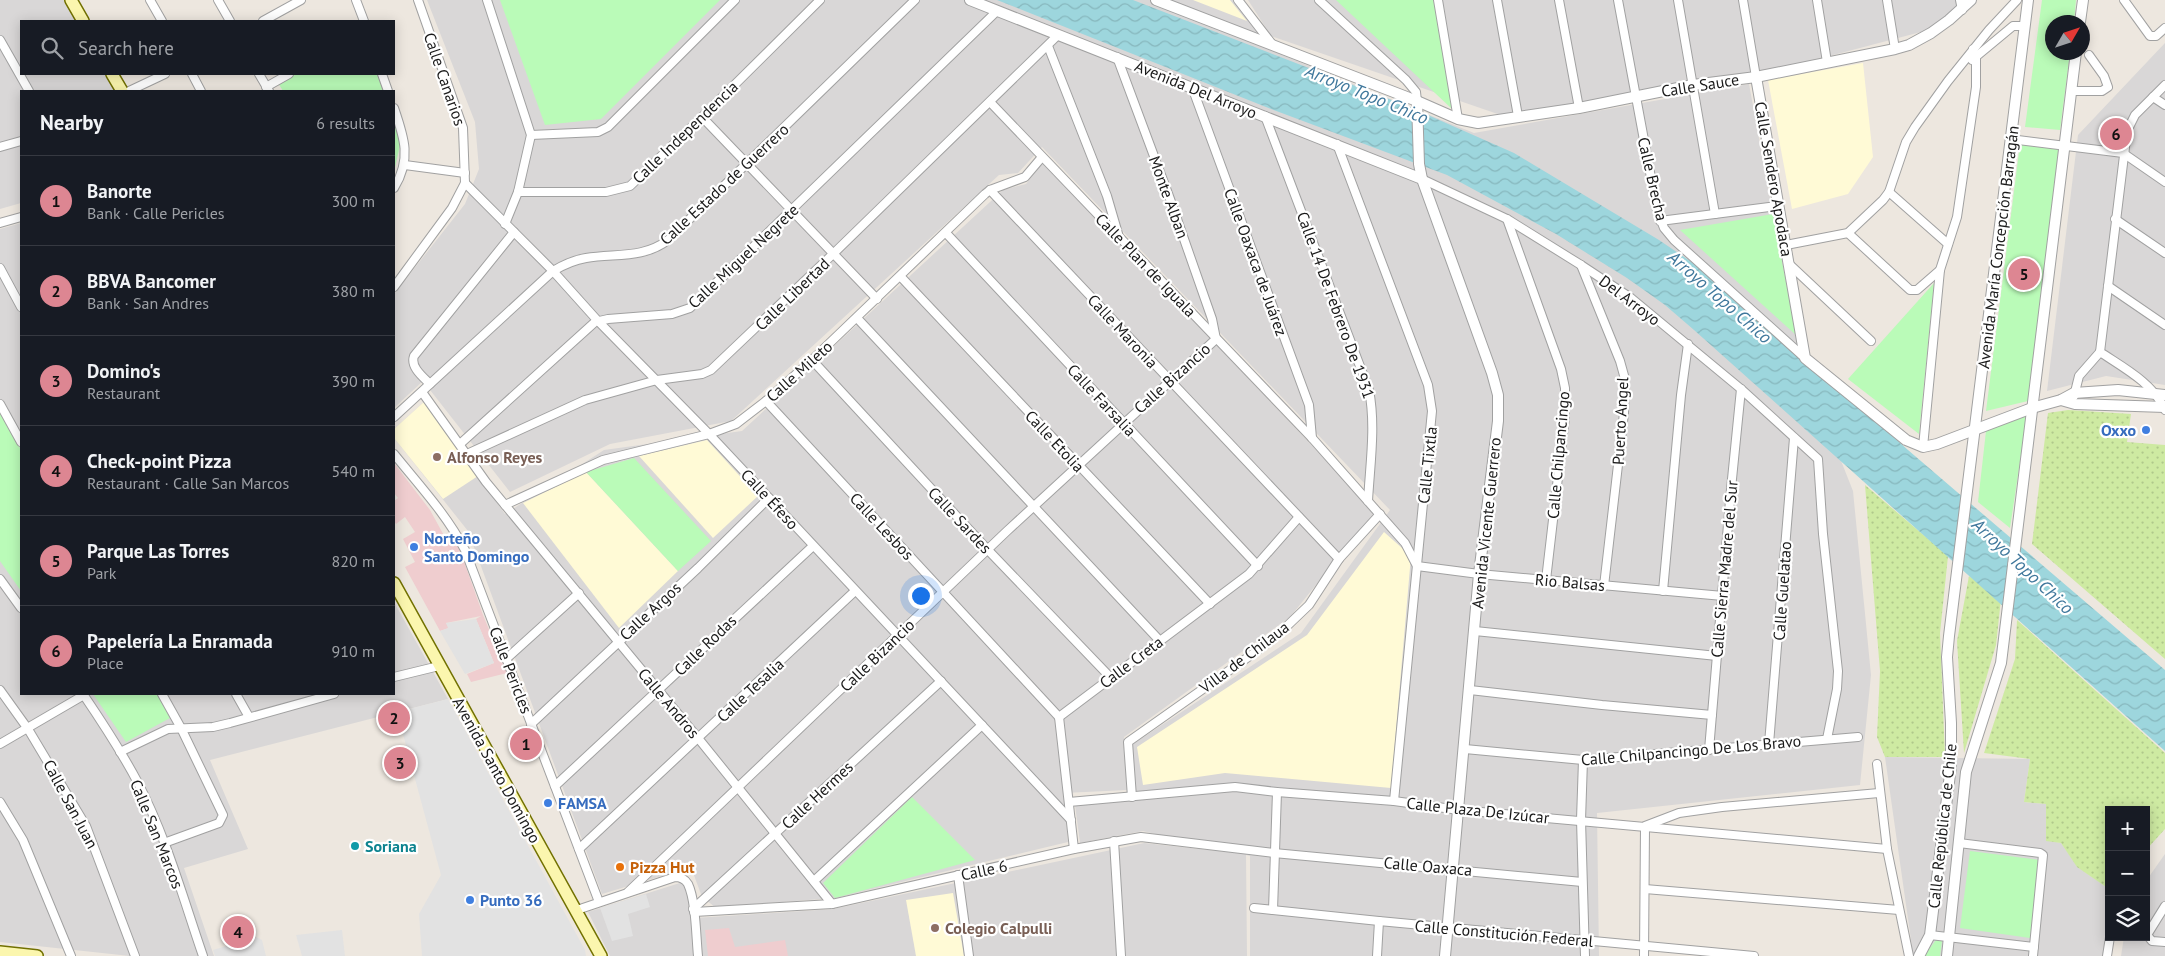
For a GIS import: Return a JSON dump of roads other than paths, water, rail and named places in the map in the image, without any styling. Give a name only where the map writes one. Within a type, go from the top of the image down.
[{"type":"main road","points":[[71,0],[82,20]]},
{"type":"main road","points":[[113,75],[121,90]]},
{"type":"main road","name":"Avenida Santo Domingo","points":[[395,585],[438,666],[577,910],[601,956]]},
{"type":"main road","points":[[0,952],[37,956]]},
{"type":"street","points":[[150,0],[161,20]]},
{"type":"street","points":[[218,0],[229,20]]},
{"type":"street","points":[[265,20],[301,0]]},
{"type":"street","points":[[356,0],[364,20]]},
{"type":"street","name":"Calle Canarios","points":[[395,286],[452,208],[465,183],[463,128],[418,0]]},
{"type":"street","points":[[487,0],[531,134],[518,192],[505,224]]},
{"type":"street","points":[[531,134],[598,132],[608,127],[735,0]]},
{"type":"street","name":"Calle Independencia","points":[[518,192],[606,192],[630,186],[820,0]]},
{"type":"street","name":"Calle Estado de Guerrero","points":[[395,416],[553,271],[586,258],[635,254],[661,246],[687,223],[915,0]]},
{"type":"street","name":"Avenida Del Arroyo","points":[[970,0],[1422,179]]},
{"type":"street","name":"Calle Sauce","points":[[1156,0],[1417,101],[1458,119],[1478,123],[1579,108],[1693,85],[1756,77],[1895,50],[1931,33],[1961,5],[1971,0]]},
{"type":"street","points":[[1238,0],[1273,45]]},
{"type":"street","points":[[1319,0],[1406,80],[1416,92],[1417,101]]},
{"type":"street","points":[[1438,0],[1458,119]]},
{"type":"street","points":[[1497,0],[1518,116]]},
{"type":"street","points":[[1559,0],[1579,108]]},
{"type":"street","name":"Calle Brecha","points":[[1618,0],[1660,221],[1674,240],[1805,358]]},
{"type":"street","points":[[1678,0],[1714,214]]},
{"type":"street","name":"Calle Sendero Apodaca","points":[[1743,0],[1777,206],[1786,245],[1805,358]]},
{"type":"street","points":[[1817,0],[1827,62]]},
{"type":"street","points":[[1887,0],[1895,50]]},
{"type":"street","points":[[1786,245],[1848,233],[1889,192],[1906,142],[1915,127],[1973,49],[2017,0]]},
{"type":"street","name":"Avenida María Concepción Barragán","points":[[1966,493],[2028,0]]},
{"type":"street","points":[[2081,15],[2083,0]]},
{"type":"street","points":[[2124,0],[2150,36],[2156,36],[2165,28]]},
{"type":"street","name":"Calle Miguel Negrete","points":[[597,320],[672,314],[690,308],[997,11]]},
{"type":"street","points":[[1961,66],[1976,59],[2013,26],[2025,26]]},
{"type":"street","name":"Calle Libertad","points":[[467,454],[585,400],[657,380],[702,374],[711,370],[1058,35]]},
{"type":"street","points":[[0,40],[28,90]]},
{"type":"street","points":[[1048,46],[1107,196],[1120,239]]},
{"type":"street","points":[[1923,447],[1940,270],[1955,227],[1976,87],[1976,59],[1973,49]]},
{"type":"street","points":[[2071,91],[2102,91],[2108,87],[2104,76],[2090,56]]},
{"type":"street","name":"Monte Alban","points":[[1117,57],[1174,208],[1212,319],[1216,339]]},
{"type":"street","points":[[2032,408],[2075,60]]},
{"type":"street","points":[[131,90],[163,75]]},
{"type":"street","points":[[193,75],[200,90]]},
{"type":"street","points":[[260,75],[267,89],[288,75]]},
{"type":"street","points":[[382,75],[388,90]]},
{"type":"street","points":[[2075,404],[2074,393],[2079,376],[2100,352],[2123,153],[2130,124],[2165,85]]},
{"type":"street","name":"Calle Oaxaca de Juárez","points":[[1192,87],[1305,391],[1312,416],[1312,438]]},
{"type":"street","points":[[2153,97],[2165,105]]},
{"type":"street","name":"Avenida Vicente Guerrero","points":[[1417,101],[1419,164],[1422,179],[1492,373],[1498,395],[1498,421],[1479,574],[1465,749],[1445,956]]},
{"type":"street","name":"Calle Plan de Iguala","points":[[990,102],[1312,438],[1405,543],[1417,566]]},
{"type":"street","points":[[395,112],[404,146],[405,165],[395,186]]},
{"type":"street","name":"Calle 14 De Febrero De 1931","points":[[1265,116],[1369,390],[1373,408],[1373,424],[1368,501]]},
{"type":"street","points":[[702,117],[877,299]]},
{"type":"street","points":[[2010,138],[2123,153],[2165,182]]},
{"type":"street","points":[[0,147],[20,141]]},
{"type":"street","name":"Calle Tixtla","points":[[1337,144],[1428,385],[1432,410],[1432,432],[1394,801]]},
{"type":"street","name":"Calle Mileto","points":[[505,505],[603,460],[709,434],[736,424],[766,401],[812,360],[990,190],[1024,177],[1042,157]]},
{"type":"street","points":[[405,165],[465,173]]},
{"type":"street","name":"Del Arroyo","points":[[1422,179],[1507,219],[1632,298],[1741,389],[1819,461],[1823,534],[1838,671],[1837,689],[1827,739]]},
{"type":"street","name":"Calle Éfeso","points":[[465,183],[553,271],[597,320],[709,434],[1071,820]]},
{"type":"street","name":"Calle Maronia","points":[[990,190],[1340,559]]},
{"type":"street","points":[[1889,192],[1948,244]]},
{"type":"street","points":[[1660,221],[1777,206]]},
{"type":"street","points":[[0,223],[20,217]]},
{"type":"street","name":"Calle Chilpancingo","points":[[1507,219],[1561,368],[1565,388],[1564,417],[1546,580]]},
{"type":"street","points":[[2115,219],[2165,253]]},
{"type":"street","points":[[430,384],[414,366],[412,360],[414,356],[514,232]]},
{"type":"street","name":"Calle Farsalia","points":[[946,233],[1258,566]]},
{"type":"street","points":[[1848,233],[1910,290],[1917,290],[1940,270]]},
{"type":"street","name":"Puerto Angel","points":[[1581,264],[1620,361],[1625,379],[1624,413],[1604,586]]},
{"type":"street","points":[[1789,264],[1872,340]]},
{"type":"street","points":[[0,268],[20,305]]},
{"type":"street","name":"Calle Etolia","points":[[901,277],[1210,604]]},
{"type":"street","points":[[2108,286],[2165,325]]},
{"type":"street","points":[[857,318],[1160,640]]},
{"type":"street","points":[[460,444],[597,320]]},
{"type":"street","name":"Calle Bizancio","points":[[628,892],[1033,507],[1216,339]]},
{"type":"street","points":[[1664,591],[1681,396],[1688,344]]},
{"type":"street","points":[[2061,400],[2075,404],[2164,408],[2161,394],[2100,352]]},
{"type":"street","points":[[1805,358],[1906,440],[1923,447],[1937,444],[2032,408],[2061,400],[2074,393],[2118,390],[2161,394]]},
{"type":"street","name":"Calle Sardes","points":[[812,360],[988,550],[1111,678]]},
{"type":"street","name":"Calle Sierra Madre del Sur","points":[[1709,750],[1723,596],[1730,489],[1741,389]]},
{"type":"street","name":"Calle Andros","points":[[422,392],[486,482],[738,786],[832,904]]},
{"type":"street","name":"Calle Lesbos","points":[[766,401],[1059,717]]},
{"type":"street","points":[[0,404],[20,440]]},
{"type":"street","name":"Calle República de Chile","points":[[1946,956],[1966,772],[1998,675],[2032,408]]},
{"type":"street","name":"Calle Guelatao","points":[[1769,744],[1794,438]]},
{"type":"street","name":"Calle Pericles","points":[[395,455],[457,533],[465,550],[599,902]]},
{"type":"street","name":"Calle República de Chile","points":[[1919,956],[1930,935],[1951,766],[1951,723],[1947,657],[1966,493]]},
{"type":"street","name":"Calle Argos","points":[[531,724],[698,568],[769,498]]},
{"type":"street","name":"Villa de Chilaua","points":[[1132,797],[1128,742],[1262,648],[1288,626],[1309,605],[1340,559],[1380,514]]},
{"type":"street","name":"Calle Creta","points":[[1059,717],[1258,566],[1299,517]]},
{"type":"street","name":"Calle Rodas","points":[[555,786],[812,546]]},
{"type":"street","name":"Rio Balsas","points":[[1417,566],[1479,574],[1723,596]]},
{"type":"street","points":[[0,579],[20,607]]},
{"type":"street","name":"Calle Tesalia","points":[[579,849],[855,591]]},
{"type":"street","points":[[506,659],[579,593]]},
{"type":"street","points":[[1475,631],[1717,656]]},
{"type":"street","points":[[395,677],[438,666]]},
{"type":"street","name":"Calle Hermes","points":[[693,910],[941,681]]},
{"type":"street","name":"Calle San Juan","points":[[0,690],[28,729],[86,826],[135,956]]},
{"type":"street","points":[[1470,690],[1602,705],[1712,714]]},
{"type":"street","points":[[0,744],[28,729],[81,695]]},
{"type":"street","name":"Calle San Marcos","points":[[84,695],[137,782],[164,843],[202,956]]},
{"type":"street","points":[[163,695],[181,728],[223,815],[219,823],[164,843]]},
{"type":"street","points":[[237,695],[249,717]]},
{"type":"street","points":[[120,752],[152,735],[168,729],[213,726],[249,717],[311,697],[326,695]]},
{"type":"street","points":[[1059,717],[1074,849]]},
{"type":"street","points":[[814,881],[982,725]]},
{"type":"street","name":"Calle Chilpancingo De Los Bravo","points":[[1465,749],[1583,760],[1858,737]]},
{"type":"street","points":[[1583,760],[1581,820],[1585,956]]},
{"type":"street","points":[[1878,764],[1887,849],[1909,956]]},
{"type":"street","name":"Calle Plaza De Izúcar","points":[[1069,802],[1225,788],[1394,801],[1459,810],[1887,849]]},
{"type":"street","points":[[1273,910],[1277,792]]},
{"type":"street","points":[[1644,956],[1645,826],[1679,813],[1722,807],[1880,793]]},
{"type":"street","points":[[0,802],[23,840],[70,956]]},
{"type":"street","points":[[0,819],[8,814]]},
{"type":"street","name":"Calle 6","points":[[693,910],[832,904],[1074,849],[1141,837],[1274,853]]},
{"type":"street","points":[[1114,841],[1122,956]]},
{"type":"street","points":[[1930,935],[2034,952],[2043,855],[2040,853],[1958,843]]},
{"type":"street","name":"Calle Oaxaca","points":[[1274,853],[1454,868],[1582,882]]},
{"type":"street","points":[[958,875],[969,956]]},
{"type":"street","points":[[577,910],[679,877],[688,884],[698,956]]},
{"type":"street","points":[[1646,889],[1899,910]]},
{"type":"street","points":[[2165,906],[2148,935],[2152,941],[2165,942]]},
{"type":"street","name":"Calle Constitución Federal","points":[[1254,908],[1379,922],[1448,926],[1754,956]]},
{"type":"street","points":[[1377,956],[1379,922]]},
{"type":"street","points":[[2107,956],[2109,941]]},
{"type":"water","name":"Arroyo Topo Chico","points":[[997,0],[1133,0],[1412,108],[1514,153],[1659,240],[1715,278],[1908,450],[2165,670],[2165,751],[1694,330],[1665,305],[1627,278],[1556,234],[1447,175],[1271,109]]},
{"type":"place","name":"Papelería La Enramada","points":[[2116,134]]},
{"type":"place","name":"Parque Las Torres","points":[[2024,274]]},
{"type":"place","name":"Oxxo","points":[[2146,430]]},
{"type":"place","name":"Alfonso Reyes","points":[[437,457]]},
{"type":"place","name":"Norteño Santo Domingo","points":[[414,547]]},
{"type":"place","name":"BBVA Bancomer","points":[[394,718]]},
{"type":"place","name":"Banorte","points":[[526,744]]},
{"type":"place","name":"Domino's","points":[[400,763]]},
{"type":"place","name":"FAMSA","points":[[548,803]]},
{"type":"place","name":"Soriana","points":[[355,846]]},
{"type":"place","name":"Pizza Hut","points":[[620,867]]},
{"type":"place","name":"Punto 36","points":[[470,900]]},
{"type":"place","name":"Colegio Calpulli","points":[[935,928]]},
{"type":"place","name":"Check-point Pizza","points":[[238,932]]}]
